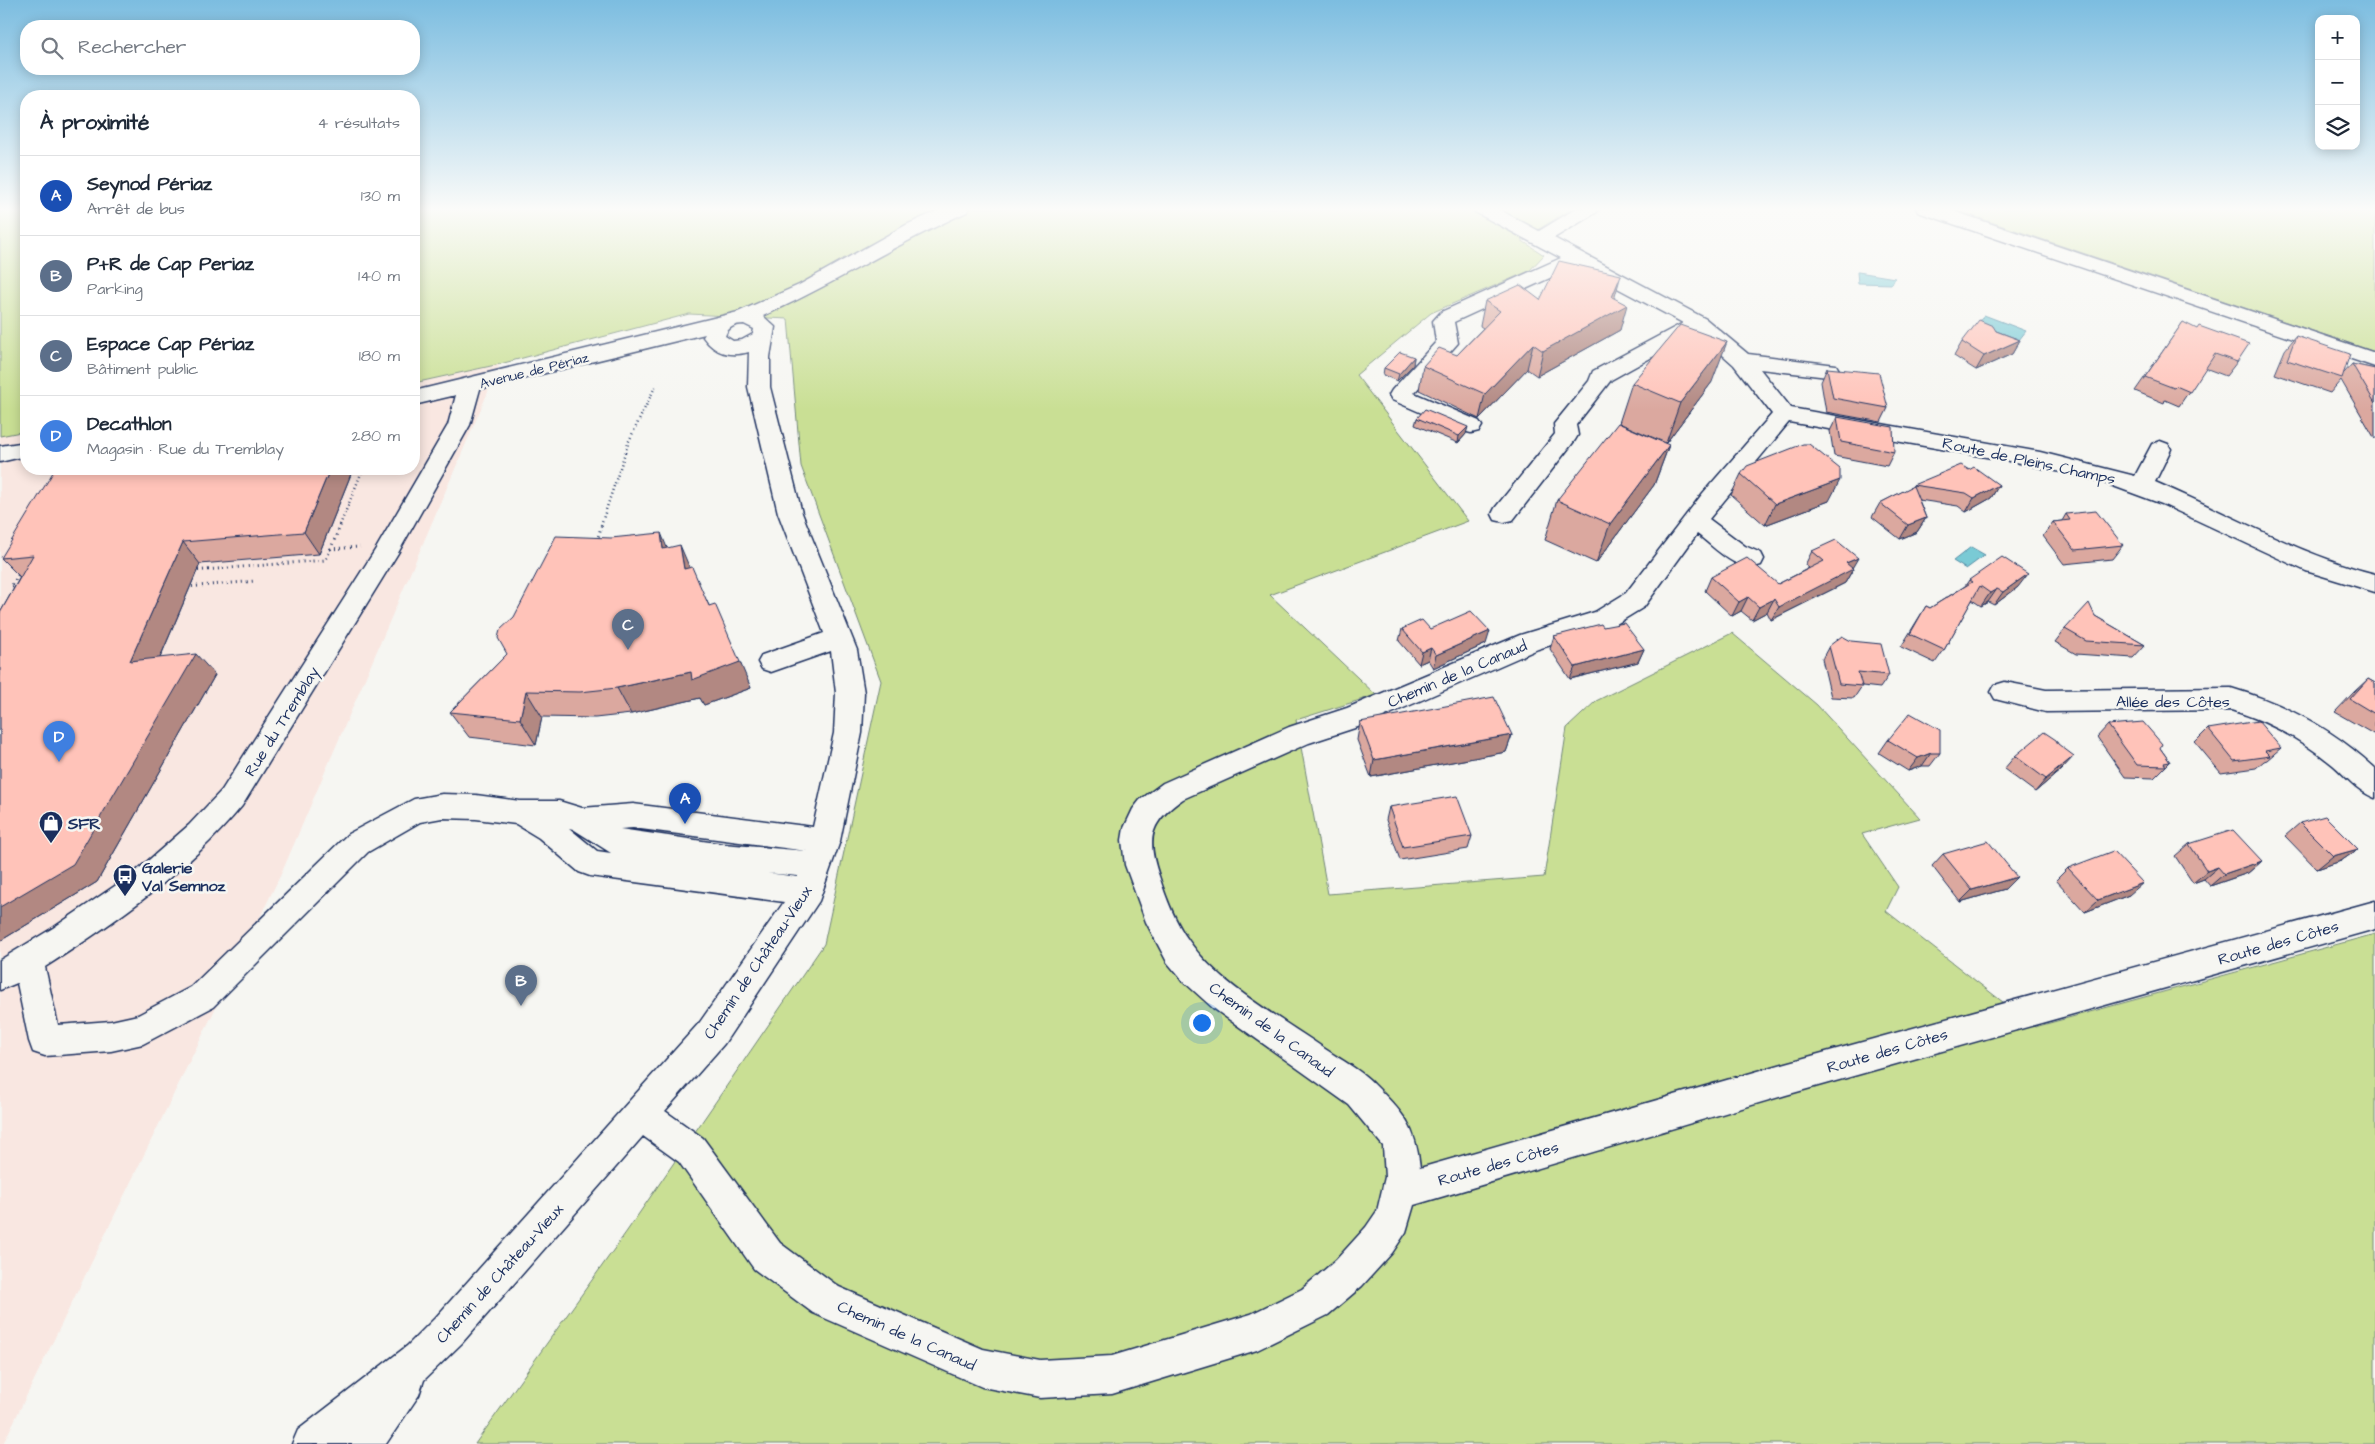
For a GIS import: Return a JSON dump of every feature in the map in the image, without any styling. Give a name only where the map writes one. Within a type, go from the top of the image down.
[{"type":"street","points":[[722,345],[714,332],[733,320],[806,289],[830,275]]},
{"type":"street","points":[[1471,426],[1400,395],[1447,342],[1443,325],[1448,316],[1538,275]]},
{"type":"street","points":[[1607,275],[1699,323],[1742,360],[1784,414]]},
{"type":"street","points":[[2124,275],[2375,360]]},
{"type":"street","points":[[733,320],[752,318],[761,322],[764,331],[806,289]]},
{"type":"street","name":"Avenue de Périaz","points":[[420,397],[733,320]]},
{"type":"street","points":[[1504,514],[1567,435],[1565,424],[1599,383],[1601,376],[1699,323]]},
{"type":"street","name":"Avenue de Périaz","points":[[653,340],[749,346],[764,331]]},
{"type":"street","name":"Chemin de Château-Vieux","points":[[312,1444],[420,1359],[449,1330],[641,1115],[712,1033],[817,866],[848,733],[850,693],[844,650],[790,512],[760,387],[759,357],[764,331]]},
{"type":"street","name":"Chemin de Château-Vieux","points":[[722,345],[740,358],[760,387]]},
{"type":"street","points":[[1742,360],[1828,370]]},
{"type":"street","name":"Rue du Tremblay","points":[[0,976],[28,962],[125,897],[184,850],[211,825],[232,798],[386,553],[459,425],[470,385]]},
{"type":"street","name":"Route de Pleins Champs","points":[[1784,414],[1845,423],[2055,462],[2109,475],[2141,486],[2329,571],[2375,583]]},
{"type":"street","name":"Chemin de la Canaud","points":[[641,1115],[691,1150],[767,1256],[826,1300],[982,1368],[1040,1379],[1112,1375],[1257,1332],[1315,1302],[1349,1273],[1379,1240],[1393,1218],[1401,1192],[1403,1160],[1400,1143],[1378,1110],[1361,1094],[1220,993],[1186,961],[1163,927],[1139,865],[1136,842],[1139,823],[1147,810],[1158,800],[1173,791],[1299,735],[1357,716],[1528,642],[1590,624],[1618,611],[1635,600],[1752,448],[1784,414]]},
{"type":"street","points":[[2141,486],[2160,449]]},
{"type":"street","points":[[0,454],[20,450]]},
{"type":"street","points":[[1694,521],[1706,526],[1742,557],[1752,559]]},
{"type":"street","points":[[771,662],[839,638]]},
{"type":"street","name":"Allée des Côtes","points":[[2005,692],[2046,701],[2231,699],[2253,704],[2276,714],[2324,741],[2348,760],[2375,786]]},
{"type":"street","points":[[28,962],[45,1041],[111,1036],[143,1029],[202,997],[358,843],[414,811],[442,806],[476,807],[520,813],[559,813],[582,820],[618,842],[723,857],[817,866]]},
{"type":"street","points":[[520,813],[549,829],[590,863],[817,866]]},
{"type":"street","name":"Route des Côtes","points":[[1401,1192],[1795,1076],[2375,915]]},
{"type":"street","name":"Chemin de Château-Vieux","points":[[363,1444],[420,1359]]},
{"type":"path","points":[[596,544],[611,491],[642,411],[656,385]]},
{"type":"path","points":[[189,572],[326,560],[361,475]]},
{"type":"path","points":[[20,586],[11,587],[21,570]]},
{"type":"path","points":[[180,587],[256,581]]},
{"type":"shaded area","points":[[500,364],[282,872],[3,1444],[0,1444],[0,436],[20,432],[20,475],[420,475],[420,382]]},
{"type":"green space","points":[[0,275],[20,275],[20,432],[0,436]]},
{"type":"green space","points":[[420,275],[1519,275],[1431,313],[1356,375],[1468,521],[1270,595],[1376,695],[1296,720],[1328,894],[1544,877],[1567,728],[1596,701],[1732,633],[1817,705],[1920,818],[1862,834],[1898,887],[1886,911],[2035,1027],[2375,934],[2375,1444],[475,1444],[627,1231],[824,944],[881,681],[801,466],[788,319],[689,314],[500,364],[420,382]]},
{"type":"green space","points":[[2149,275],[2375,275],[2375,352]]},
{"type":"water","points":[[1857,275],[1895,278],[1892,284],[1858,283]]},
{"type":"water","points":[[1984,315],[2026,331],[2019,340],[1978,324]]},
{"type":"water","points":[[1971,547],[1985,555],[1966,569],[1953,561]]},
{"type":"building","points":[[1552,275],[1621,275],[1612,297],[1627,305],[1543,351],[1533,344],[1485,394],[1423,366],[1439,348],[1457,355],[1500,311],[1485,301],[1520,285],[1540,300]]},
{"type":"building","points":[[1979,320],[1993,326],[1996,331],[2020,340],[1984,356],[1962,342]]},
{"type":"building","points":[[2183,322],[2197,329],[2199,326],[2249,344],[2237,362],[2215,354],[2190,392],[2145,377]]},
{"type":"building","points":[[1680,325],[1727,342],[1680,403],[1632,383]]},
{"type":"building","points":[[2296,336],[2350,354],[2342,378],[2287,360]]},
{"type":"building","points":[[1400,352],[1414,357],[1399,374],[1384,368]]},
{"type":"building","points":[[2352,364],[2375,369],[2375,403]]},
{"type":"building","points":[[1827,368],[1879,373],[1888,408],[1833,398]]},
{"type":"building","points":[[1425,409],[1468,427],[1459,436],[1417,418]]},
{"type":"building","points":[[1837,417],[1893,427],[1894,452],[1841,442]]},
{"type":"building","points":[[1618,423],[1669,445],[1610,524],[1557,500]]},
{"type":"building","points":[[1803,444],[1809,444],[1840,469],[1840,480],[1775,504],[1741,474],[1747,466]]},
{"type":"building","points":[[1961,465],[1969,470],[1974,467],[1999,485],[1974,498],[1966,493],[1913,485]]},
{"type":"building","points":[[51,475],[328,475],[304,532],[183,542],[130,661],[196,654],[73,864],[0,907],[0,613],[33,555],[1,558]]},
{"type":"building","points":[[1913,486],[1926,518],[1908,525],[1880,503]]},
{"type":"building","points":[[2096,511],[2123,545],[2075,550],[2053,522],[2070,520],[2066,514]]},
{"type":"building","points":[[661,533],[663,549],[680,545],[684,569],[692,567],[709,606],[715,604],[740,662],[692,680],[691,672],[617,688],[580,692],[526,691],[520,719],[450,712],[507,654],[498,638],[500,630],[514,617],[556,536],[611,538]]},
{"type":"building","points":[[1836,540],[1858,558],[1846,563],[1853,569],[1779,607],[1774,599],[1759,607],[1748,597],[1739,602],[1711,577],[1747,558],[1778,584],[1824,561],[1812,551]]},
{"type":"building","points":[[2002,557],[2028,574],[2003,592],[1997,589],[1990,593],[1980,586],[1944,650],[1910,634],[1926,606],[1930,608],[1972,582],[1969,580]]},
{"type":"building","points":[[2089,603],[2095,616],[2145,645],[2086,641],[2065,629]]},
{"type":"building","points":[[1471,611],[1490,631],[1436,655],[1431,648],[1422,652],[1402,629],[1422,620],[1430,629]]},
{"type":"building","points":[[1624,623],[1644,649],[1575,667],[1554,636],[1601,624],[1603,627]]},
{"type":"building","points":[[1842,636],[1851,641],[1881,644],[1889,675],[1858,672],[1862,686],[1839,684],[1829,646]]},
{"type":"building","points":[[2368,679],[2375,683],[2375,714],[2350,699]]},
{"type":"building","points":[[1494,697],[1512,735],[1374,760],[1360,722]]},
{"type":"building","points":[[1910,713],[1940,730],[1940,753],[1931,753],[1918,758],[1888,740]]},
{"type":"building","points":[[2258,721],[2281,748],[2265,751],[2270,756],[2234,761],[2208,729]]},
{"type":"building","points":[[2143,722],[2162,744],[2160,748],[2170,762],[2164,763],[2166,766],[2137,765],[2108,725]]},
{"type":"building","points":[[2044,732],[2074,756],[2046,779],[2015,756]]},
{"type":"building","points":[[1457,796],[1472,836],[1403,847],[1389,807]]},
{"type":"building","points":[[2325,816],[2358,849],[2333,856],[2300,823]]},
{"type":"building","points":[[2233,830],[2262,861],[2224,874],[2218,867],[2207,871],[2189,844]]},
{"type":"building","points":[[1988,841],[2017,877],[1972,890],[1943,854]]},
{"type":"building","points":[[2113,851],[2143,883],[2098,900],[2068,868]]},
{"type":"place","name":"Espace Cap Périaz","points":[[628,650]]},
{"type":"place","name":"Decathlon","points":[[59,762]]},
{"type":"place","name":"Seynod Périaz","points":[[685,824]]},
{"type":"place","name":"SFR","points":[[51,844]]},
{"type":"place","name":"Galerie Val Semnoz","points":[[125,897]]},
{"type":"place","name":"P+R de Cap Periaz","points":[[521,1006]]}]
